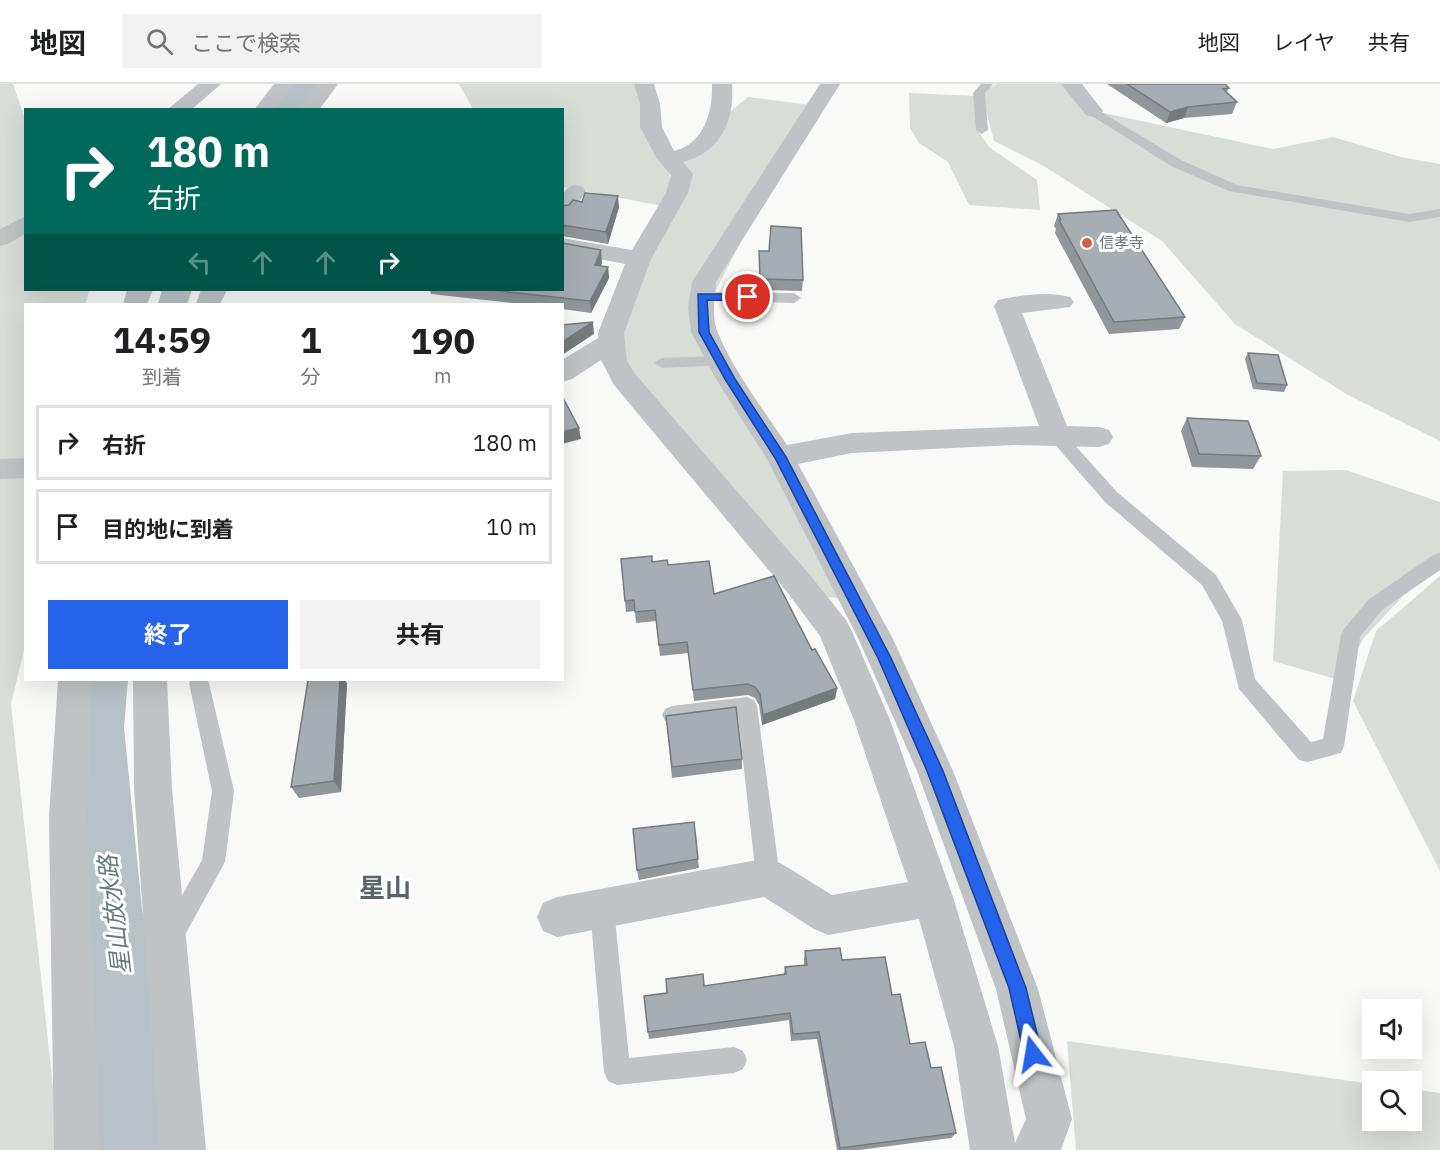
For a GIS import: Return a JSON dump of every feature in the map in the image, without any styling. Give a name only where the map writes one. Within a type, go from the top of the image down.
[{"type":"street","points":[[180,108],[210,84]]},
{"type":"street","points":[[266,108],[284,84]]},
{"type":"street","points":[[310,108],[328,84]]},
{"type":"street","points":[[644,84],[650,104],[651,127],[668,159],[682,174],[677,193],[639,259],[611,333],[614,361],[624,379],[798,583],[834,629],[872,720],[933,897],[976,1046],[993,1150]]},
{"type":"street","points":[[668,159],[695,152],[707,140],[723,105],[722,84]]},
{"type":"street","points":[[830,84],[704,282],[702,297],[704,332],[780,457],[876,639],[935,771],[1017,988],[1049,1119],[1040,1146],[1035,1150]]},
{"type":"street","points":[[1071,84],[1094,111]]},
{"type":"street","points":[[0,238],[24,224]]},
{"type":"street","points":[[564,245],[639,259]]},
{"type":"street","points":[[1057,436],[1007,306],[1061,302]]},
{"type":"street","points":[[564,372],[612,341]]},
{"type":"street","points":[[780,457],[852,443],[1012,435],[1099,437]]},
{"type":"street","points":[[0,468],[24,468]]},
{"type":"street","points":[[75,681],[68,817],[77,1150]]},
{"type":"street","points":[[150,681],[153,789],[183,1150]]},
{"type":"street","points":[[557,918],[768,877],[828,915],[933,897]]},
{"type":"lane","points":[[982,130],[979,93],[987,84]]},
{"type":"lane","points":[[1094,111],[1176,162],[1234,188],[1409,219],[1440,213]]},
{"type":"lane","points":[[702,297],[794,298]]},
{"type":"lane","points":[[662,363],[720,361]]},
{"type":"lane","points":[[1057,436],[1112,497],[1209,580],[1232,620],[1246,683],[1307,753],[1333,746],[1352,635],[1375,605],[1440,560]]},
{"type":"lane","points":[[166,943],[213,862],[223,792],[199,683]]},
{"type":"lane","points":[[672,715],[747,706],[768,877]]},
{"type":"lane","points":[[602,909],[616,1072],[735,1060]]},
{"type":"shaded area","points":[[0,84],[13,84],[24,116],[24,291],[89,291],[86,303],[24,303],[24,650],[11,704],[60,1150],[0,1150]]},
{"type":"shaded area","points":[[459,84],[644,84],[670,171],[670,185],[677,156],[748,97],[810,105],[710,302],[711,344],[854,599],[809,596],[624,379],[611,333],[662,206],[564,187],[564,108],[472,108]]},
{"type":"shaded area","points":[[998,84],[1071,84],[1094,111],[1273,149],[1333,137],[1401,157],[1440,164],[1440,441],[1348,395],[1235,324],[1162,241],[1042,165],[994,141],[981,91]]},
{"type":"shaded area","points":[[909,93],[976,96],[977,129],[989,147],[1037,180],[1040,210],[969,205],[948,162],[919,143],[910,128]]},
{"type":"shaded area","points":[[1346,470],[1440,502],[1440,556],[1363,639],[1342,681],[1273,661],[1283,471]]},
{"type":"shaded area","points":[[1440,576],[1440,871],[1353,701],[1376,631]]},
{"type":"shaded area","points":[[1067,1041],[1362,1083],[1362,1131],[1422,1131],[1422,1090],[1440,1093],[1440,1150],[1076,1150]]},
{"type":"water","points":[[162,291],[192,291],[187,303],[158,303]]},
{"type":"water","points":[[87,681],[128,681],[124,727],[142,909],[181,1123],[182,1150],[97,1150],[80,803]]},
{"type":"building","points":[[1127,84],[1225,84],[1229,88],[1223,89],[1237,102],[1188,107],[1170,112]]},
{"type":"building","points":[[585,193],[618,196],[606,232],[564,225],[564,206],[569,205],[573,200],[582,202]]},
{"type":"building","points":[[1116,210],[1185,317],[1114,322],[1059,220],[1061,220],[1058,214]]},
{"type":"building","points":[[771,226],[801,228],[803,280],[760,279],[759,251],[769,251]]},
{"type":"building","points":[[564,243],[601,250],[595,265],[608,267],[590,301],[500,291],[564,291]]},
{"type":"building","points":[[593,322],[564,341],[564,325]]},
{"type":"building","points":[[1248,353],[1278,355],[1287,385],[1257,383]]},
{"type":"building","points":[[564,400],[579,428],[564,432]]},
{"type":"building","points":[[1187,418],[1248,421],[1261,456],[1199,454]]},
{"type":"building","points":[[652,556],[652,562],[667,560],[668,565],[709,561],[714,594],[774,576],[812,650],[815,649],[837,688],[763,715],[760,694],[755,687],[748,684],[693,690],[687,642],[659,645],[655,610],[635,612],[634,600],[625,601],[621,559]]},
{"type":"building","points":[[308,681],[340,681],[334,781],[291,787]]},
{"type":"building","points":[[736,707],[742,759],[672,767],[666,716]]},
{"type":"building","points":[[694,822],[698,859],[637,870],[633,829]]},
{"type":"building","points":[[840,948],[842,960],[885,957],[892,995],[900,994],[910,1044],[925,1042],[931,1068],[941,1067],[956,1133],[840,1148],[819,1032],[793,1034],[790,1013],[648,1032],[644,996],[667,993],[666,979],[703,974],[704,986],[786,974],[785,967],[807,965],[805,951]]},
{"type":"waterway","name":"星山放水路","points":[[284,108],[303,84]]},
{"type":"place","name":"信孝寺","points":[[1087,243]]},
{"type":"district","name":"星山","points":[[385,888]]},
{"type":"route","points":[[748,297],[702,297],[704,332],[730,379],[780,457],[876,639],[935,771],[1017,988],[1033,1054]]}]
